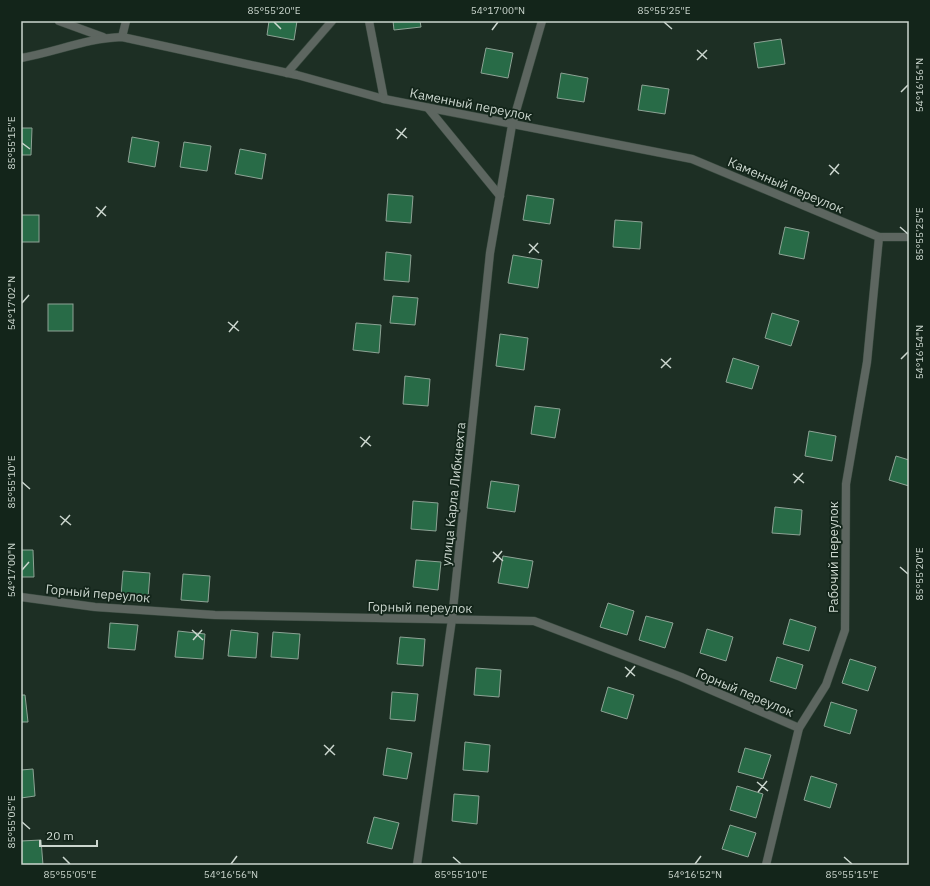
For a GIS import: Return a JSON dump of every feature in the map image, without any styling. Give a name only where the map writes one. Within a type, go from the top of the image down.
[{"type":"street","points":[[59,21],[104,38]]},
{"type":"street","points":[[122,37],[126,21]]},
{"type":"street","points":[[287,73],[332,21]]},
{"type":"street","points":[[369,21],[384,99]]},
{"type":"street","name":"улица Карла Либкнехта","points":[[417,865],[452,619],[490,253],[512,125],[542,21]]},
{"type":"street","name":"Каменный переулок","points":[[21,58],[44,54],[72,44],[104,38],[122,37],[287,73],[384,99],[692,159],[879,237],[909,237]]},
{"type":"street","points":[[428,108],[500,196]]},
{"type":"street","name":"Рабочий переулок","points":[[766,865],[800,728],[826,685],[845,630],[846,484],[867,362],[879,237]]},
{"type":"street","name":"Горный переулок","points":[[21,597],[95,607],[215,614],[534,621],[680,677],[800,728]]},
{"type":"building","points":[[269,21],[297,21],[294,40],[267,35]]},
{"type":"building","points":[[393,21],[420,21],[421,27],[394,30]]},
{"type":"building","points":[[781,39],[785,64],[758,68],[754,43]]},
{"type":"building","points":[[486,48],[513,53],[508,78],[481,73]]},
{"type":"building","points":[[561,73],[588,78],[584,102],[557,98]]},
{"type":"building","points":[[642,85],[669,89],[665,114],[638,110]]},
{"type":"building","points":[[21,128],[32,128],[31,155],[21,155]]},
{"type":"building","points":[[132,137],[159,142],[155,167],[128,162]]},
{"type":"building","points":[[184,142],[211,146],[207,171],[180,167]]},
{"type":"building","points":[[240,149],[266,154],[262,179],[235,174]]},
{"type":"building","points":[[388,194],[413,196],[411,223],[386,221]]},
{"type":"building","points":[[527,195],[554,199],[550,224],[523,220]]},
{"type":"building","points":[[21,215],[39,215],[39,242],[21,242]]},
{"type":"building","points":[[615,220],[642,222],[640,249],[613,247]]},
{"type":"building","points":[[785,227],[809,232],[804,259],[779,254]]},
{"type":"building","points":[[386,252],[411,255],[409,282],[384,280]]},
{"type":"building","points":[[513,255],[542,260],[538,288],[508,283]]},
{"type":"building","points":[[393,296],[418,298],[415,325],[390,323]]},
{"type":"building","points":[[48,304],[73,304],[73,331],[48,331]]},
{"type":"building","points":[[772,313],[799,321],[791,346],[765,338]]},
{"type":"building","points":[[356,323],[381,325],[379,353],[353,350]]},
{"type":"building","points":[[500,334],[528,338],[524,370],[496,366]]},
{"type":"building","points":[[733,358],[759,366],[752,389],[726,382]]},
{"type":"building","points":[[405,376],[430,379],[428,406],[403,404]]},
{"type":"building","points":[[535,406],[560,409],[555,438],[531,434]]},
{"type":"building","points":[[809,431],[836,436],[832,461],[805,456]]},
{"type":"building","points":[[896,456],[909,460],[909,486],[889,480]]},
{"type":"building","points":[[491,481],[519,485],[515,512],[487,508]]},
{"type":"building","points":[[413,501],[438,503],[436,531],[411,529]]},
{"type":"building","points":[[775,507],[802,510],[800,535],[772,533]]},
{"type":"building","points":[[21,550],[33,550],[34,577],[21,577]]},
{"type":"building","points":[[503,556],[533,561],[528,588],[498,583]]},
{"type":"building","points":[[416,560],[441,562],[438,590],[413,587]]},
{"type":"building","points":[[123,571],[150,573],[148,598],[121,596]]},
{"type":"building","points":[[183,574],[210,576],[208,602],[181,600]]},
{"type":"building","points":[[608,603],[634,611],[627,635],[600,627]]},
{"type":"building","points":[[646,616],[673,623],[665,648],[639,640]]},
{"type":"building","points":[[790,619],[816,627],[809,651],[783,644]]},
{"type":"building","points":[[110,623],[138,625],[135,650],[108,648]]},
{"type":"building","points":[[707,629],[733,637],[726,661],[700,653]]},
{"type":"building","points":[[231,630],[258,633],[256,658],[228,656]]},
{"type":"building","points":[[178,631],[205,634],[203,659],[175,657]]},
{"type":"building","points":[[273,632],[300,634],[298,659],[271,657]]},
{"type":"building","points":[[400,637],[425,639],[423,666],[397,664]]},
{"type":"building","points":[[777,657],[803,665],[796,689],[770,681]]},
{"type":"building","points":[[850,659],[876,667],[868,691],[842,683]]},
{"type":"building","points":[[476,668],[501,670],[499,697],[474,695]]},
{"type":"building","points":[[608,687],[634,695],[627,719],[601,711]]},
{"type":"building","points":[[392,692],[418,694],[415,721],[390,719]]},
{"type":"building","points":[[21,695],[25,695],[28,722],[21,722]]},
{"type":"building","points":[[831,702],[857,710],[850,734],[824,726]]},
{"type":"building","points":[[465,742],[490,745],[488,772],[463,770]]},
{"type":"building","points":[[387,748],[412,753],[407,779],[383,775]]},
{"type":"building","points":[[745,748],[771,755],[763,779],[738,772]]},
{"type":"building","points":[[33,769],[35,796],[21,798],[21,770]]},
{"type":"building","points":[[811,776],[837,784],[830,808],[804,800]]},
{"type":"building","points":[[737,786],[763,794],[756,818],[730,810]]},
{"type":"building","points":[[454,794],[479,796],[477,824],[452,821]]},
{"type":"building","points":[[374,817],[399,823],[392,849],[367,843]]},
{"type":"building","points":[[730,825],[756,833],[748,857],[722,849]]},
{"type":"building","points":[[41,840],[43,865],[21,865],[21,841]]}]
